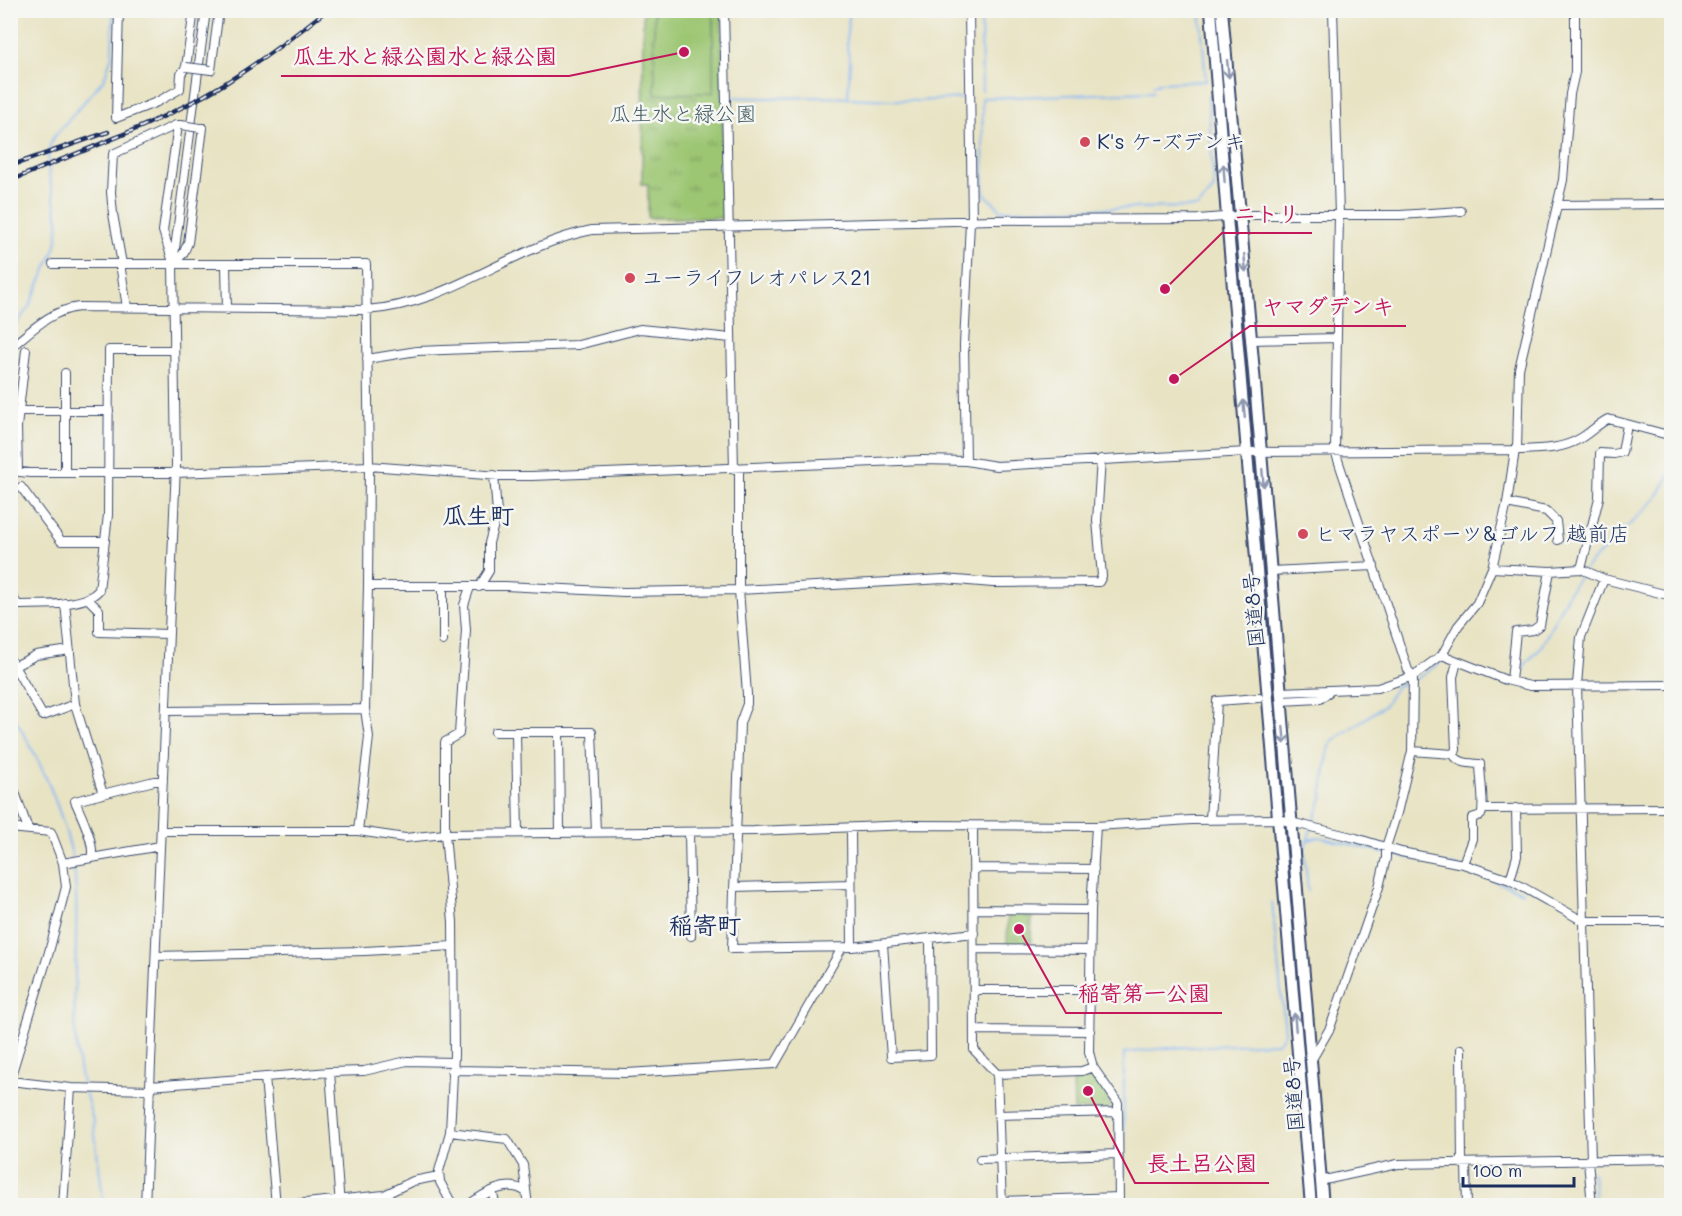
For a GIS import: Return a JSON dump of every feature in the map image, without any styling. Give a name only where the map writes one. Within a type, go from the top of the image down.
[{"type":"highway","name":"国道8号","points":[[1211,10],[1311,1206]]},
{"type":"highway","name":"国道8号","points":[[1222,10],[1284,697],[1323,1206]]},
{"type":"street","points":[[118,10],[116,118],[157,102],[180,88],[181,74],[186,67],[194,10]]},
{"type":"street","points":[[145,1206],[175,473],[173,262],[206,10]]},
{"type":"street","points":[[186,67],[211,70],[219,10]]},
{"type":"street","points":[[724,10],[739,590],[747,704],[740,723],[732,949],[852,948],[974,933]]},
{"type":"street","points":[[966,461],[964,345],[971,222],[969,10]]},
{"type":"street","points":[[1311,1062],[1330,1028],[1379,886],[1386,858],[1386,847],[1412,751],[1413,676],[1408,670],[1335,451],[1339,215],[1333,10]]},
{"type":"street","points":[[1284,697],[1378,688],[1413,676],[1442,655],[1458,626],[1477,603],[1492,568],[1508,504],[1516,450],[1518,372],[1563,180],[1570,94],[1575,72],[1575,10]]},
{"type":"street","points":[[173,262],[164,231],[179,125]]},
{"type":"street","points":[[127,307],[113,214],[111,192],[113,154],[179,125],[203,128],[188,243],[183,254],[173,262]]},
{"type":"street","points":[[1557,205],[1671,204]]},
{"type":"street","points":[[10,348],[60,311],[79,307],[366,310],[418,302],[547,243],[575,233],[610,229],[1056,219],[1400,215],[1461,211]]},
{"type":"street","points":[[53,264],[173,262],[366,264],[369,466],[365,709],[369,737],[358,831]]},
{"type":"street","points":[[226,264],[227,310]]},
{"type":"street","points":[[367,359],[417,351],[578,345],[640,329],[731,338]]},
{"type":"street","points":[[1252,340],[1337,338]]},
{"type":"street","points":[[26,350],[14,471],[175,473],[369,466],[532,476],[923,460],[966,461],[1010,466],[1247,452],[1516,450],[1561,448],[1584,437],[1608,419],[1671,436]]},
{"type":"street","points":[[10,593],[14,607],[80,602],[97,594],[108,515],[109,350],[174,350]]},
{"type":"street","points":[[65,373],[65,472]]},
{"type":"street","points":[[19,411],[109,411]]},
{"type":"street","points":[[1581,569],[1599,498],[1600,453],[1622,452],[1627,425]]},
{"type":"street","points":[[368,586],[624,592],[739,590],[944,579],[993,583],[1100,582],[1102,576],[1096,521],[1101,459]]},
{"type":"street","points":[[453,1206],[443,1189],[439,1176],[441,1159],[450,1132],[453,1066],[453,946],[445,834],[445,742],[459,734],[466,630],[464,605],[475,587],[489,571],[489,543],[496,513],[494,475]]},
{"type":"street","points":[[21,487],[61,541],[105,541]]},
{"type":"street","points":[[1508,504],[1546,511],[1556,521],[1558,540]]},
{"type":"street","points":[[1271,572],[1374,566]]},
{"type":"street","points":[[1492,568],[1550,571],[1581,569],[1604,579],[1671,596]]},
{"type":"street","points":[[1511,681],[1516,632],[1533,630],[1540,625],[1550,571]]},
{"type":"street","points":[[1592,1206],[1577,685],[1580,641],[1604,579]]},
{"type":"street","points":[[443,587],[443,641]]},
{"type":"street","points":[[87,598],[99,610],[99,632],[169,634]]},
{"type":"street","points":[[65,603],[75,704],[103,794]]},
{"type":"street","points":[[70,650],[36,655],[13,662],[43,716],[75,704]]},
{"type":"street","points":[[1442,655],[1530,686],[1671,685]]},
{"type":"street","points":[[1453,754],[1456,750],[1453,677],[1457,662]]},
{"type":"street","points":[[1210,820],[1217,701],[1259,698]]},
{"type":"street","points":[[166,711],[365,709]]},
{"type":"street","points":[[495,732],[592,732],[596,832]]},
{"type":"street","points":[[516,732],[518,833]]},
{"type":"street","points":[[559,732],[560,833]]},
{"type":"street","points":[[1412,751],[1453,754]]},
{"type":"street","points":[[1453,754],[1461,762],[1479,764],[1484,809],[1481,815],[1472,818],[1472,839],[1463,864]]},
{"type":"street","points":[[10,778],[28,829]]},
{"type":"street","points":[[91,858],[93,852],[91,842],[75,801],[154,781],[163,781]]},
{"type":"street","points":[[1510,880],[1516,856],[1516,808]]},
{"type":"street","points":[[1484,809],[1671,808]]},
{"type":"street","points":[[161,831],[358,831],[405,838],[445,834],[1096,826],[1278,819],[1401,852],[1463,864],[1510,880],[1583,921],[1671,921]]},
{"type":"street","points":[[973,826],[974,1050],[997,1074],[1001,1203],[1119,1201],[1118,1103],[1093,1067],[1089,1052],[1091,910],[1096,826]]},
{"type":"street","points":[[10,828],[51,832],[63,863],[66,887],[29,1021],[10,1080],[71,1088],[150,1088],[265,1077],[364,1071],[407,1061],[453,1066],[627,1073],[775,1064],[842,948]]},
{"type":"street","points":[[851,828],[852,948]]},
{"type":"street","points":[[688,832],[691,936]]},
{"type":"street","points":[[63,863],[160,846]]},
{"type":"street","points":[[974,868],[1094,869]]},
{"type":"street","points":[[734,887],[851,884]]},
{"type":"street","points":[[974,909],[1091,910]]},
{"type":"street","points":[[883,944],[891,1057],[931,1055],[930,938]]},
{"type":"street","points":[[156,956],[365,951],[453,946]]},
{"type":"street","points":[[974,950],[1090,950]]},
{"type":"street","points":[[974,990],[1090,990]]},
{"type":"street","points":[[974,1030],[1090,1031]]},
{"type":"street","points":[[1461,1049],[1467,1206]]},
{"type":"street","points":[[997,1074],[1082,1071],[1093,1067]]},
{"type":"street","points":[[330,1072],[340,1203]]},
{"type":"street","points":[[265,1077],[276,1206],[340,1203],[386,1195],[413,1181],[439,1176]]},
{"type":"street","points":[[63,1206],[71,1088]]},
{"type":"street","points":[[998,1115],[1118,1112]]},
{"type":"street","points":[[450,1132],[507,1139],[523,1165],[528,1206]]},
{"type":"street","points":[[980,1159],[1118,1154]]},
{"type":"street","points":[[1320,1181],[1398,1164],[1671,1159]]},
{"type":"street","points":[[468,1205],[492,1191],[511,1186],[521,1188],[526,1192]]},
{"type":"street","points":[[492,1191],[496,1206]]},
{"type":"green space","name":"瓜生水と緑公園","points":[[643,11],[722,11],[723,218],[648,218],[648,184],[642,184]]},
{"type":"green space","points":[[654,11],[713,11],[713,93],[655,94]]},
{"type":"green space","points":[[1008,913],[1026,913],[1026,917],[1032,917],[1031,942],[1026,942],[1025,946],[1007,945]]},
{"type":"green space","points":[[1077,1074],[1077,1077],[1087,1077],[1088,1074],[1095,1078],[1112,1104],[1109,1109],[1074,1110],[1073,1075]]},
{"type":"waterway","points":[[10,332],[29,307],[56,246],[58,224],[48,158],[53,138],[104,79],[112,56],[113,10]]},
{"type":"waterway","points":[[735,97],[848,98],[850,62],[847,31],[850,10]]},
{"type":"waterway","points":[[981,10],[982,91]]},
{"type":"waterway","points":[[1153,86],[1159,83],[1206,81],[1200,10]]},
{"type":"waterway","points":[[1153,92],[982,98],[984,193],[1001,210],[1198,207],[1214,189],[1208,95]]},
{"type":"waterway","points":[[848,98],[917,101],[962,98]]},
{"type":"waterway","points":[[1517,681],[1526,663],[1540,649],[1569,592],[1587,566],[1656,499],[1672,470]]},
{"type":"waterway","points":[[1416,679],[1442,660],[1454,664]]},
{"type":"waterway","points":[[1459,666],[1488,677]]},
{"type":"waterway","points":[[1308,891],[1304,850],[1322,798],[1328,753],[1332,741],[1384,706],[1397,686],[1408,682]]},
{"type":"waterway","points":[[10,711],[48,782],[73,859]]},
{"type":"waterway","points":[[1309,840],[1319,837],[1423,860]]},
{"type":"waterway","points":[[1441,863],[1461,868],[1523,892]]},
{"type":"waterway","points":[[74,867],[76,894],[75,1029],[82,1083]]},
{"type":"waterway","points":[[1123,1206],[1124,1053],[1167,1048],[1277,1043],[1285,1032],[1272,902]]},
{"type":"waterway","points":[[85,1092],[93,1120],[104,1206]]},
{"type":"waterway","points":[[1593,1173],[1595,1203]]},
{"type":"waterway","points":[[386,1201],[386,1206]]},
{"type":"tunnel","points":[[1264,698],[1291,697]]},
{"type":"railway","points":[[10,181],[143,126],[194,101],[261,60],[327,10]]},
{"type":"railway","points":[[10,166],[108,132]]},
{"type":"place","name":"瓜生水と緑公園水と緑公園","points":[[684,52]]},
{"type":"place","name":"K's ケ-ズデンキ","points":[[1085,142]]},
{"type":"place","name":"ユーライフレオパレス21","points":[[630,278]]},
{"type":"place","name":"ニトリ","points":[[1165,289]]},
{"type":"place","name":"ヤマダデンキ","points":[[1174,379]]},
{"type":"place","name":"ヒマラヤスポーツ&ゴルフ 越前店","points":[[1303,534]]},
{"type":"place","name":"稲寄第一公園","points":[[1019,929]]},
{"type":"place","name":"長土呂公園","points":[[1088,1091]]},
{"type":"district","name":"瓜生町","points":[[478,516]]},
{"type":"district","name":"稲寄町","points":[[705,926]]}]
